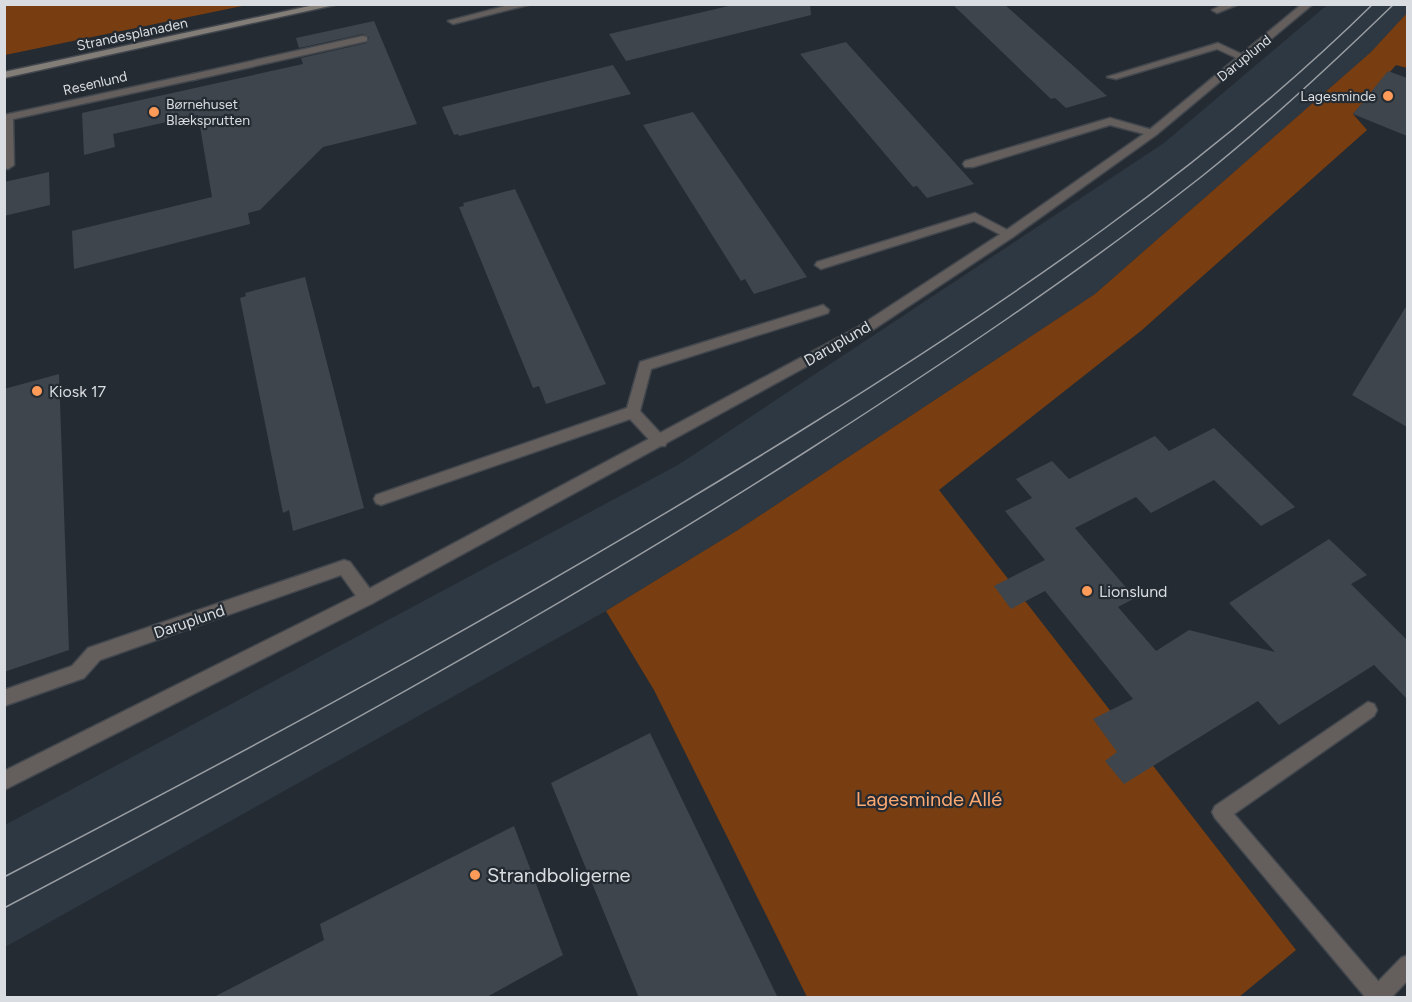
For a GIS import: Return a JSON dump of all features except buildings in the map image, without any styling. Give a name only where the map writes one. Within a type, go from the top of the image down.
[{"type":"street","name":"Strandesplanaden","points":[[300,8],[310,4]]},
{"type":"street","name":"Strandesplanaden","points":[[4,75],[300,8],[335,4]]},
{"type":"street","points":[[453,21],[528,4]]},
{"type":"street","points":[[1217,10],[1235,4]]},
{"type":"street","name":"Daruplund","points":[[4,781],[367,598],[660,442],[863,330],[1009,234],[1152,133],[1309,4]]},
{"type":"street","name":"Resenlund","points":[[6,118],[363,39]]},
{"type":"street","points":[[1112,77],[1218,46],[1245,58]]},
{"type":"street","points":[[6,118],[8,165]]},
{"type":"street","points":[[969,164],[1110,121],[1152,133]]},
{"type":"street","points":[[821,265],[975,217],[1009,234]]},
{"type":"street","points":[[633,412],[645,366],[823,310]]},
{"type":"street","points":[[633,412],[660,442]]},
{"type":"street","points":[[381,499],[633,412]]},
{"type":"street","name":"Daruplund","points":[[4,698],[78,672],[94,654],[344,567],[367,598]]},
{"type":"street","points":[[1368,710],[1221,812],[1377,997],[1407,965]]},
{"type":"shaded area","points":[[1327,5],[1407,5],[1407,13],[1371,52],[1095,294],[738,530],[606,611],[5,947],[5,825],[678,465],[1164,143]]},
{"type":"green space","points":[[5,4],[247,4],[247,5],[5,55]]},
{"type":"green space","name":"Lagesminde Allé","points":[[1407,13],[1407,68],[1396,65],[1353,114],[1367,130],[1142,330],[939,490],[1296,950],[1239,997],[807,997],[654,690],[606,611],[738,530],[1095,294],[1371,52]]},
{"type":"tram line","points":[[4,877],[311,715],[513,602],[712,485],[884,378],[1031,281],[1174,176],[1309,64],[1373,4]]},
{"type":"tram line","points":[[4,908],[311,744],[513,630],[712,511],[860,417],[1058,283],[1201,177],[1300,93],[1394,4]]},
{"type":"place","name":"Lagesminde","points":[[1388,96]]},
{"type":"place","name":"Børnehuset Blæksprutten","points":[[154,112]]},
{"type":"place","name":"Kiosk 17","points":[[37,391]]},
{"type":"place","name":"Lionslund","points":[[1087,591]]},
{"type":"place","name":"Strandboligerne","points":[[475,875]]}]
